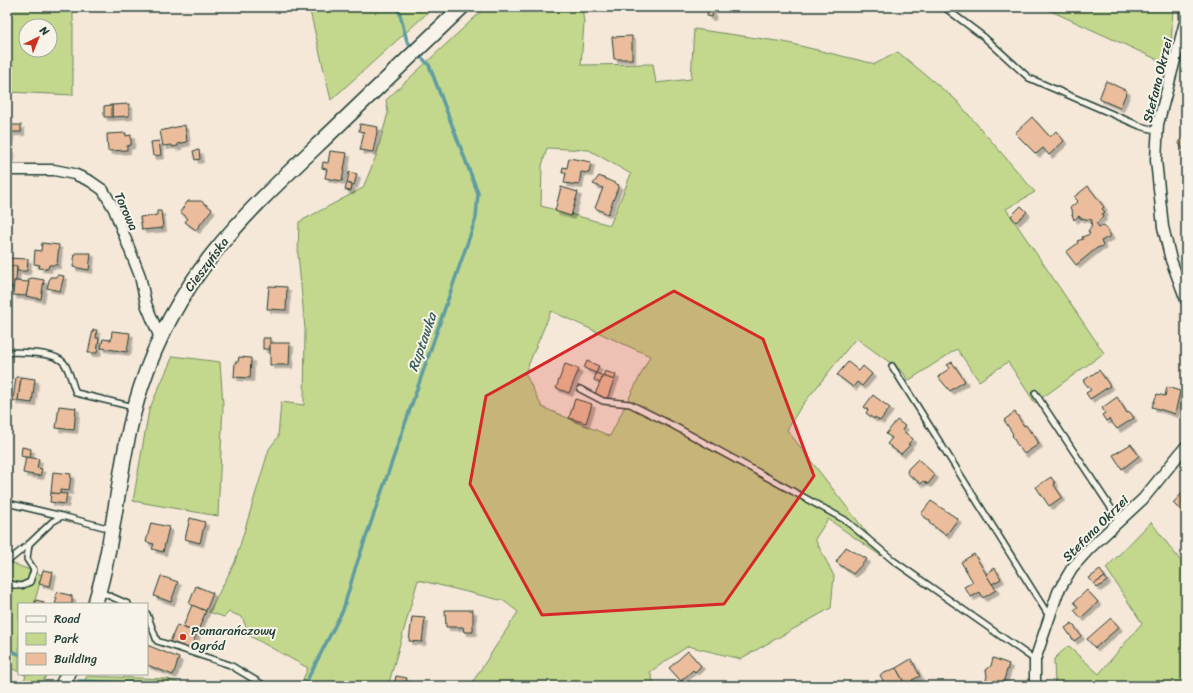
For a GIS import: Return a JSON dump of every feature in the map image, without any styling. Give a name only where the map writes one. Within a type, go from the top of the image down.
[{"type":"main road","name":"Cieszyńska","points":[[96,599],[112,529],[123,460],[141,386],[160,338],[178,301],[202,265],[234,227],[271,189],[462,7]]},
{"type":"main road","points":[[62,686],[68,675]]},
{"type":"street","name":"Stefana Okrzei","points":[[1185,7],[1185,22],[1158,124],[1156,160],[1163,228],[1171,260],[1186,300]]},
{"type":"street","name":"Torowa","points":[[7,170],[54,170],[74,174],[90,181],[103,190],[114,209],[140,276],[146,304],[160,338]]},
{"type":"street","name":"Stefana Okrzei","points":[[1035,686],[1035,660],[1058,592],[1072,568],[1119,520],[1143,499],[1186,446]]},
{"type":"lane","points":[[944,7],[984,37],[1029,78],[1140,126],[1158,131]]},
{"type":"lane","points":[[7,352],[39,354],[56,357],[64,363],[76,393],[135,408]]},
{"type":"lane","points":[[892,366],[1049,616]]},
{"type":"lane","points":[[580,389],[603,401],[630,404],[674,426],[845,520],[894,562],[1035,660]]},
{"type":"lane","points":[[1035,394],[1119,520]]},
{"type":"lane","points":[[7,503],[112,529]]},
{"type":"lane","points":[[7,562],[52,522],[62,516]]},
{"type":"lane","points":[[7,581],[9,584],[21,586],[30,582],[34,570],[28,558],[29,544]]},
{"type":"lane","points":[[96,599],[106,594],[126,603]]},
{"type":"lane","points":[[148,617],[157,641],[230,665],[265,686]]},
{"type":"highlighted area","points":[[674,291],[763,339],[814,476],[724,604],[542,615],[470,484],[486,396]]},
{"type":"green space","points":[[7,7],[73,7],[73,95],[7,92]]},
{"type":"green space","points":[[309,7],[434,7],[331,100]]},
{"type":"green space","points":[[486,7],[582,7],[584,23],[581,65],[653,64],[656,83],[691,79],[694,29],[784,42],[875,64],[898,52],[956,100],[1035,192],[1006,209],[1104,353],[1035,403],[1008,362],[979,381],[957,349],[908,381],[903,372],[856,338],[800,408],[787,430],[874,542],[885,550],[881,556],[828,519],[815,539],[834,576],[831,608],[740,659],[688,646],[650,672],[655,686],[470,686],[518,612],[504,601],[418,580],[388,686],[300,686],[308,668],[250,636],[242,617],[229,612],[224,617],[209,612],[235,562],[269,449],[278,437],[281,402],[304,405],[305,329],[298,254],[299,222],[363,188],[376,156],[388,113],[386,100]],"holes":[[[547,148],[589,150],[631,174],[610,225],[541,206],[542,166]],[[551,311],[650,356],[610,436],[542,407],[525,373]]]},
{"type":"green space","points":[[1042,7],[1173,7],[1171,47],[1165,63]]},
{"type":"green space","points":[[173,356],[220,362],[223,405],[218,516],[133,501],[149,410]]},
{"type":"green space","points":[[1151,522],[1186,568],[1186,686],[1055,686],[1054,659],[1068,646],[1099,674],[1142,623],[1106,568]]},
{"type":"green space","points":[[7,561],[42,575],[34,603],[18,603],[18,672],[7,666]]},
{"type":"green space","points":[[24,675],[46,675],[40,686],[21,686],[26,676]]},
{"type":"green space","points":[[87,676],[168,679],[182,684],[181,686],[81,686]]},
{"type":"building","points":[[708,7],[713,7],[712,17],[707,16]]},
{"type":"building","points":[[632,36],[632,59],[614,59],[612,37]]},
{"type":"building","points":[[1106,81],[1127,91],[1120,108],[1099,99]]},
{"type":"building","points":[[129,104],[129,116],[112,117],[112,105]]},
{"type":"building","points":[[112,105],[112,117],[104,117],[104,106]]},
{"type":"building","points":[[1032,117],[1050,137],[1056,131],[1064,141],[1049,155],[1043,148],[1036,154],[1015,133]]},
{"type":"building","points":[[360,124],[378,127],[373,152],[360,150],[364,132],[359,131]]},
{"type":"building","points":[[10,125],[21,125],[21,132],[10,132]]},
{"type":"building","points":[[185,125],[187,142],[173,147],[172,145],[163,146],[160,131]]},
{"type":"building","points":[[7,132],[10,132],[10,158],[7,158]]},
{"type":"building","points":[[126,133],[126,136],[131,135],[131,145],[127,146],[127,150],[108,151],[107,134]]},
{"type":"building","points":[[1186,136],[1186,154],[1178,142]]},
{"type":"building","points":[[159,141],[161,155],[153,156],[151,142]]},
{"type":"building","points":[[199,150],[200,159],[195,160],[193,151]]},
{"type":"building","points":[[330,151],[347,153],[342,181],[325,178],[327,169],[322,168],[323,162],[328,163]]},
{"type":"building","points":[[569,158],[591,162],[589,173],[581,172],[579,185],[564,183],[566,173],[562,173],[563,167],[567,168]]},
{"type":"building","points":[[349,172],[357,174],[354,185],[347,183]]},
{"type":"building","points":[[599,176],[619,185],[608,214],[595,208],[603,188],[593,184]]},
{"type":"building","points":[[347,183],[352,185],[351,191],[345,190]]},
{"type":"building","points":[[1088,186],[1104,207],[1102,209],[1105,212],[1102,214],[1103,217],[1096,223],[1099,227],[1104,225],[1111,236],[1101,241],[1103,246],[1097,248],[1076,265],[1066,252],[1078,243],[1077,241],[1083,239],[1082,237],[1090,234],[1088,231],[1091,227],[1092,220],[1080,218],[1079,216],[1074,220],[1073,213],[1070,208],[1078,201],[1074,197]]},
{"type":"building","points":[[561,187],[578,192],[571,216],[555,211]]},
{"type":"building","points":[[188,201],[201,201],[212,209],[196,230],[185,222],[188,218],[180,212]]},
{"type":"building","points":[[1021,206],[1027,212],[1016,222],[1011,216]]},
{"type":"building","points":[[157,211],[161,211],[163,228],[142,230],[140,217],[157,215]]},
{"type":"building","points":[[42,243],[59,245],[57,265],[49,265],[48,269],[39,268],[40,265],[34,264],[35,250],[41,251]]},
{"type":"building","points":[[75,253],[91,253],[89,270],[73,267]]},
{"type":"building","points":[[7,258],[28,259],[27,271],[17,271],[17,266],[7,266]]},
{"type":"building","points":[[7,266],[17,266],[14,287],[7,287]]},
{"type":"building","points":[[57,275],[64,276],[60,291],[47,288],[50,277],[56,277]]},
{"type":"building","points":[[29,279],[44,280],[41,299],[26,296]]},
{"type":"building","points":[[14,281],[29,282],[26,296],[13,295]]},
{"type":"building","points":[[269,286],[287,287],[286,310],[267,309]]},
{"type":"building","points":[[93,330],[97,330],[96,338],[99,338],[97,353],[88,353]]},
{"type":"building","points":[[112,331],[130,333],[127,352],[101,348],[103,339],[111,340]]},
{"type":"building","points":[[263,338],[270,338],[270,349],[263,349]]},
{"type":"building","points":[[270,343],[290,343],[289,365],[270,365]]},
{"type":"building","points":[[239,357],[251,358],[250,378],[234,377],[235,362],[238,362]]},
{"type":"building","points":[[587,361],[599,366],[596,373],[584,368]]},
{"type":"building","points":[[848,362],[859,371],[863,366],[872,374],[862,386],[857,382],[853,387],[837,375]]},
{"type":"building","points":[[952,362],[965,381],[950,391],[939,378],[940,375],[950,368],[947,365]]},
{"type":"building","points":[[565,364],[579,369],[569,393],[556,388]]},
{"type":"building","points":[[1099,370],[1110,386],[1090,399],[1086,393],[1091,390],[1083,381]]},
{"type":"building","points":[[605,371],[616,375],[614,380],[603,376]]},
{"type":"building","points":[[596,373],[603,376],[600,383],[594,380]]},
{"type":"building","points":[[603,376],[614,380],[607,399],[595,394]]},
{"type":"building","points":[[16,377],[21,377],[18,401],[13,401]]},
{"type":"building","points":[[21,377],[35,379],[32,403],[18,401]]},
{"type":"building","points":[[1167,387],[1180,391],[1175,414],[1152,407],[1157,394],[1165,396]]},
{"type":"building","points":[[873,395],[890,408],[880,421],[875,417],[874,419],[866,413],[868,410],[864,407]]},
{"type":"building","points":[[1117,397],[1127,413],[1130,412],[1134,418],[1117,429],[1109,419],[1106,421],[1102,415],[1105,413],[1102,408]]},
{"type":"building","points":[[575,399],[592,404],[586,423],[569,418]]},
{"type":"building","points":[[59,406],[76,408],[74,430],[56,428]]},
{"type":"building","points":[[1015,412],[1024,426],[1026,425],[1031,433],[1032,431],[1039,444],[1024,454],[1016,443],[1012,435],[1013,434],[1004,420]]},
{"type":"building","points":[[897,420],[905,426],[902,430],[913,439],[908,444],[910,445],[901,454],[887,444],[892,438],[886,434]]},
{"type":"building","points":[[1131,444],[1139,456],[1122,469],[1113,455]]},
{"type":"building","points":[[22,447],[31,449],[30,458],[21,456]]},
{"type":"building","points":[[26,457],[39,459],[37,468],[42,469],[40,476],[23,473]]},
{"type":"building","points":[[918,459],[935,475],[928,484],[923,481],[921,484],[907,473],[908,469]]},
{"type":"building","points":[[53,472],[71,474],[69,491],[60,490],[60,494],[51,493]]},
{"type":"building","points":[[1051,477],[1055,483],[1054,485],[1062,497],[1049,506],[1036,487]]},
{"type":"building","points":[[1184,491],[1186,492],[1185,515],[1173,503]]},
{"type":"building","points":[[51,493],[67,494],[65,504],[50,502]]},
{"type":"building","points":[[931,501],[958,519],[946,535],[929,523],[930,521],[921,514]]},
{"type":"building","points":[[190,518],[205,522],[200,543],[185,539]]},
{"type":"building","points":[[151,523],[169,527],[163,552],[152,549],[154,544],[146,542]]},
{"type":"building","points":[[846,547],[867,559],[853,574],[836,562]]},
{"type":"building","points":[[974,554],[996,590],[983,598],[980,592],[971,597],[964,587],[973,582],[961,562]]},
{"type":"building","points":[[995,568],[1001,579],[992,584],[986,574]]},
{"type":"building","points":[[43,570],[53,572],[50,586],[39,584]]},
{"type":"building","points":[[1100,570],[1105,577],[1094,584],[1089,578]]},
{"type":"building","points":[[161,576],[178,582],[171,602],[154,596]]},
{"type":"building","points":[[1105,577],[1107,581],[1097,588],[1094,584]]},
{"type":"building","points":[[196,586],[213,593],[206,611],[189,604]]},
{"type":"building","points":[[1087,590],[1098,602],[1081,618],[1074,610],[1078,607],[1074,602]]},
{"type":"building","points":[[58,592],[72,596],[72,603],[55,603],[57,598],[55,597]]},
{"type":"building","points":[[36,600],[44,602],[44,603],[35,603]]},
{"type":"building","points":[[192,605],[206,611],[197,633],[183,627]]},
{"type":"building","points":[[445,610],[473,610],[473,632],[464,632],[463,627],[446,627]]},
{"type":"building","points":[[412,617],[425,618],[422,642],[409,641]]},
{"type":"building","points":[[1111,618],[1119,627],[1095,648],[1087,639]]},
{"type":"building","points":[[1072,623],[1081,636],[1074,641],[1065,628]]},
{"type":"building","name":"Pomarańczowy Ogród","points":[[177,625],[197,633],[190,650],[170,642]]},
{"type":"building","points":[[148,645],[179,658],[173,675],[148,665]]},
{"type":"building","points":[[688,651],[701,666],[695,672],[693,670],[681,681],[669,668]]},
{"type":"building","points":[[993,658],[1009,664],[1002,686],[994,686],[985,683],[987,676],[986,670],[991,666]]},
{"type":"building","points":[[911,659],[920,676],[912,680],[914,683],[906,686],[896,668]]},
{"type":"building","points":[[896,668],[906,686],[886,686],[880,675]]},
{"type":"building","points":[[396,676],[407,678],[405,686],[394,686]]},
{"type":"waterway","name":"Ruptawka","points":[[398,7],[407,41],[414,49]]},
{"type":"waterway","name":"Ruptawka","points":[[304,686],[343,610],[355,569],[476,218],[478,193],[429,65],[418,54]]},
{"type":"waterway","points":[[7,650],[18,654]]},
{"type":"waterway","points":[[79,681],[182,685]]},
{"type":"waterway","points":[[199,684],[205,686]]},
{"type":"place","name":"Pomarańczowy Ogród","points":[[183,637]]}]
